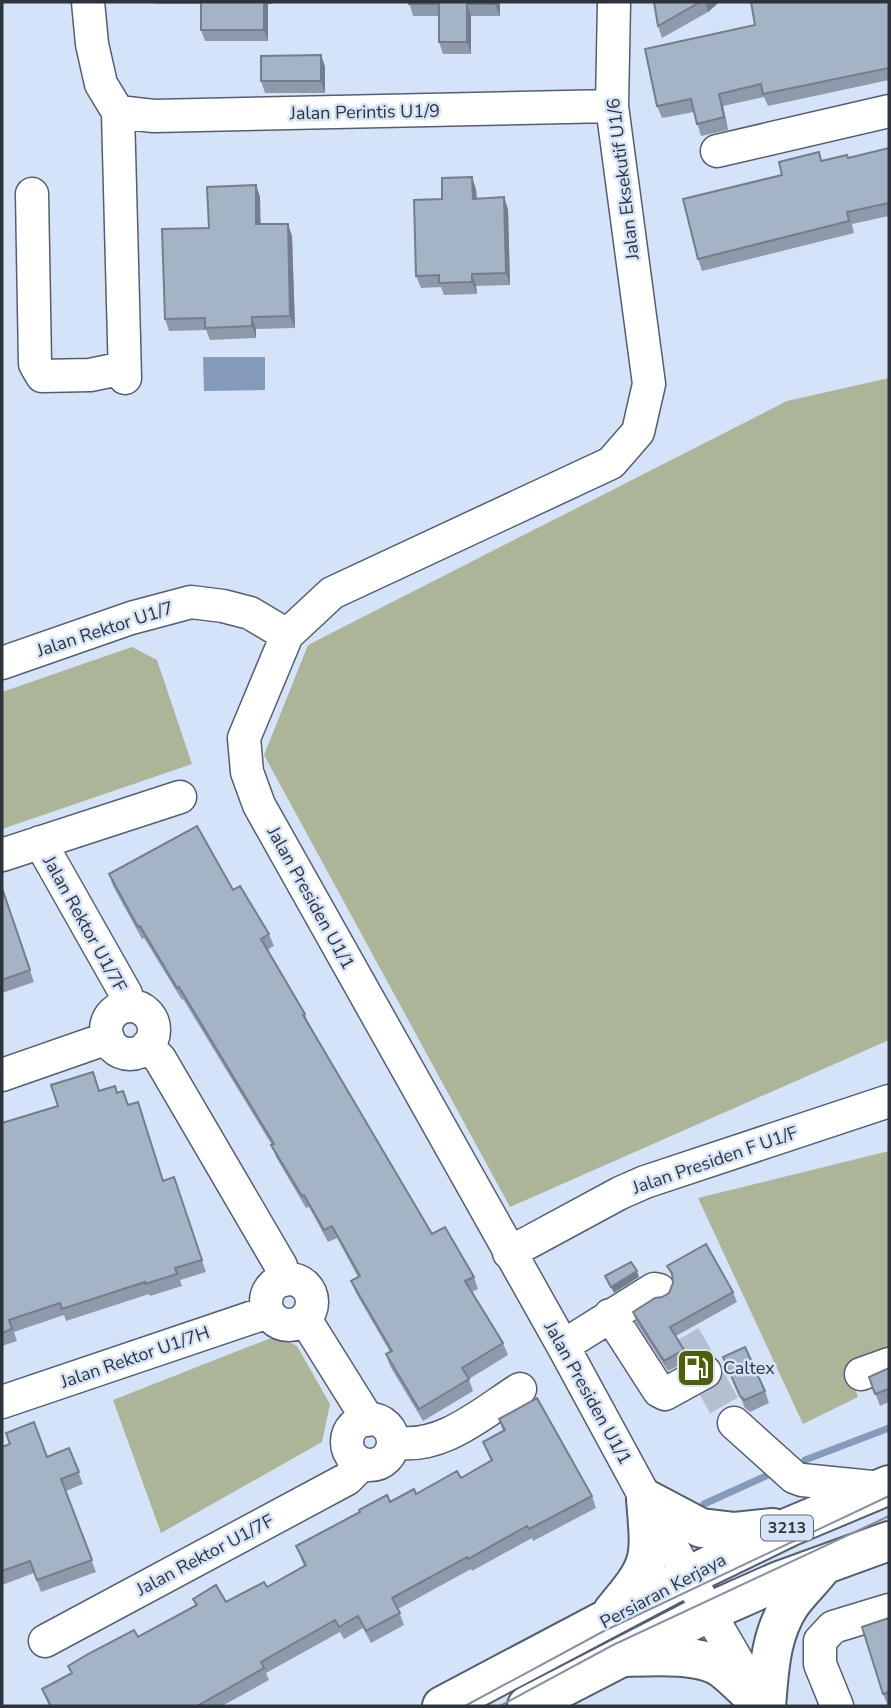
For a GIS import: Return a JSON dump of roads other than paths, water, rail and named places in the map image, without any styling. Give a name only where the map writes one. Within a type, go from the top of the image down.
[{"type":"main road","name":"Persiaran Kerjaya","points":[[442,1706],[688,1576],[789,1527],[885,1487]]},
{"type":"main road","points":[[646,1499],[701,1528],[735,1532],[789,1527]]},
{"type":"main road","points":[[602,1623],[640,1579],[646,1565],[650,1544],[646,1499]]},
{"type":"main road","name":"3213","points":[[527,1706],[709,1612],[826,1563],[889,1541]]},
{"type":"main road","points":[[764,1706],[772,1650],[782,1620],[790,1605],[826,1563]]},
{"type":"main road","points":[[617,1658],[680,1658],[721,1667],[764,1706]]},
{"type":"street","points":[[32,194],[36,364],[43,376],[124,373],[118,112],[101,84],[92,44],[88,2]]},
{"type":"street","name":"Jalan Eksekutif U1/6","points":[[614,2],[612,106],[627,235],[641,314]]},
{"type":"street","name":"Jalan Perintis U1/9","points":[[118,112],[155,116],[612,106]]},
{"type":"street","points":[[717,151],[889,111]]},
{"type":"street","name":"Jalan Presiden U1/1","points":[[641,314],[649,384],[638,432],[611,463],[332,593],[287,635],[244,738],[247,772],[259,806],[563,1346],[688,1576],[764,1706]]},
{"type":"street","name":"Jalan Rektor U1/7","points":[[2,663],[131,618],[191,602],[250,613],[287,635]]},
{"type":"street","points":[[2,855],[180,797]]},
{"type":"street","name":"Jalan Rektor U1/7F","points":[[40,842],[126,994],[128,1006]]},
{"type":"street","points":[[128,1006],[142,1009],[152,1019],[154,1034],[148,1046],[134,1053],[118,1050],[108,1038],[107,1024],[110,1017],[121,1008],[128,1006]]},
{"type":"street","points":[[2,1075],[108,1038]]},
{"type":"street","points":[[148,1046],[160,1059],[281,1266],[284,1280]]},
{"type":"street","name":"Jalan Presiden F U1/F","points":[[509,1253],[645,1182],[889,1101]]},
{"type":"street","points":[[284,1280],[299,1282],[309,1292],[312,1306],[305,1319],[299,1323],[285,1325],[272,1318],[268,1312],[269,1292],[284,1280]]},
{"type":"street","points":[[563,1346],[654,1289],[659,1290]]},
{"type":"street","name":"Jalan Rektor U1/7H","points":[[2,1402],[268,1312]]},
{"type":"street","points":[[610,1315],[659,1391],[665,1394],[705,1372]]},
{"type":"street","points":[[305,1319],[368,1420]]},
{"type":"street","points":[[393,1442],[409,1445],[450,1434],[520,1389]]},
{"type":"street","points":[[368,1420],[383,1423],[393,1442],[392,1449],[383,1461],[377,1464],[362,1464],[350,1454],[348,1439],[354,1425],[368,1420]]},
{"type":"street","points":[[734,1423],[794,1477],[802,1480],[885,1487]]},
{"type":"street","name":"Jalan Rektor U1/7F","points":[[45,1641],[347,1479],[362,1464]]},
{"type":"street","points":[[837,1706],[820,1664],[820,1641],[833,1627],[889,1610]]},
{"type":"water","points":[[203,357],[265,357],[265,390],[204,391]]},
{"type":"waterway","points":[[805,1460],[889,1428]]},
{"type":"waterway","points":[[704,1504],[777,1471]]},
{"type":"tunnel","points":[[661,1294],[734,1423]]},
{"type":"tram line","points":[[465,1706],[604,1631],[889,1496]]},
{"type":"tram line","points":[[500,1706],[613,1645],[889,1516]]},
{"type":"place","name":"Caltex","points":[[696,1368]]}]
